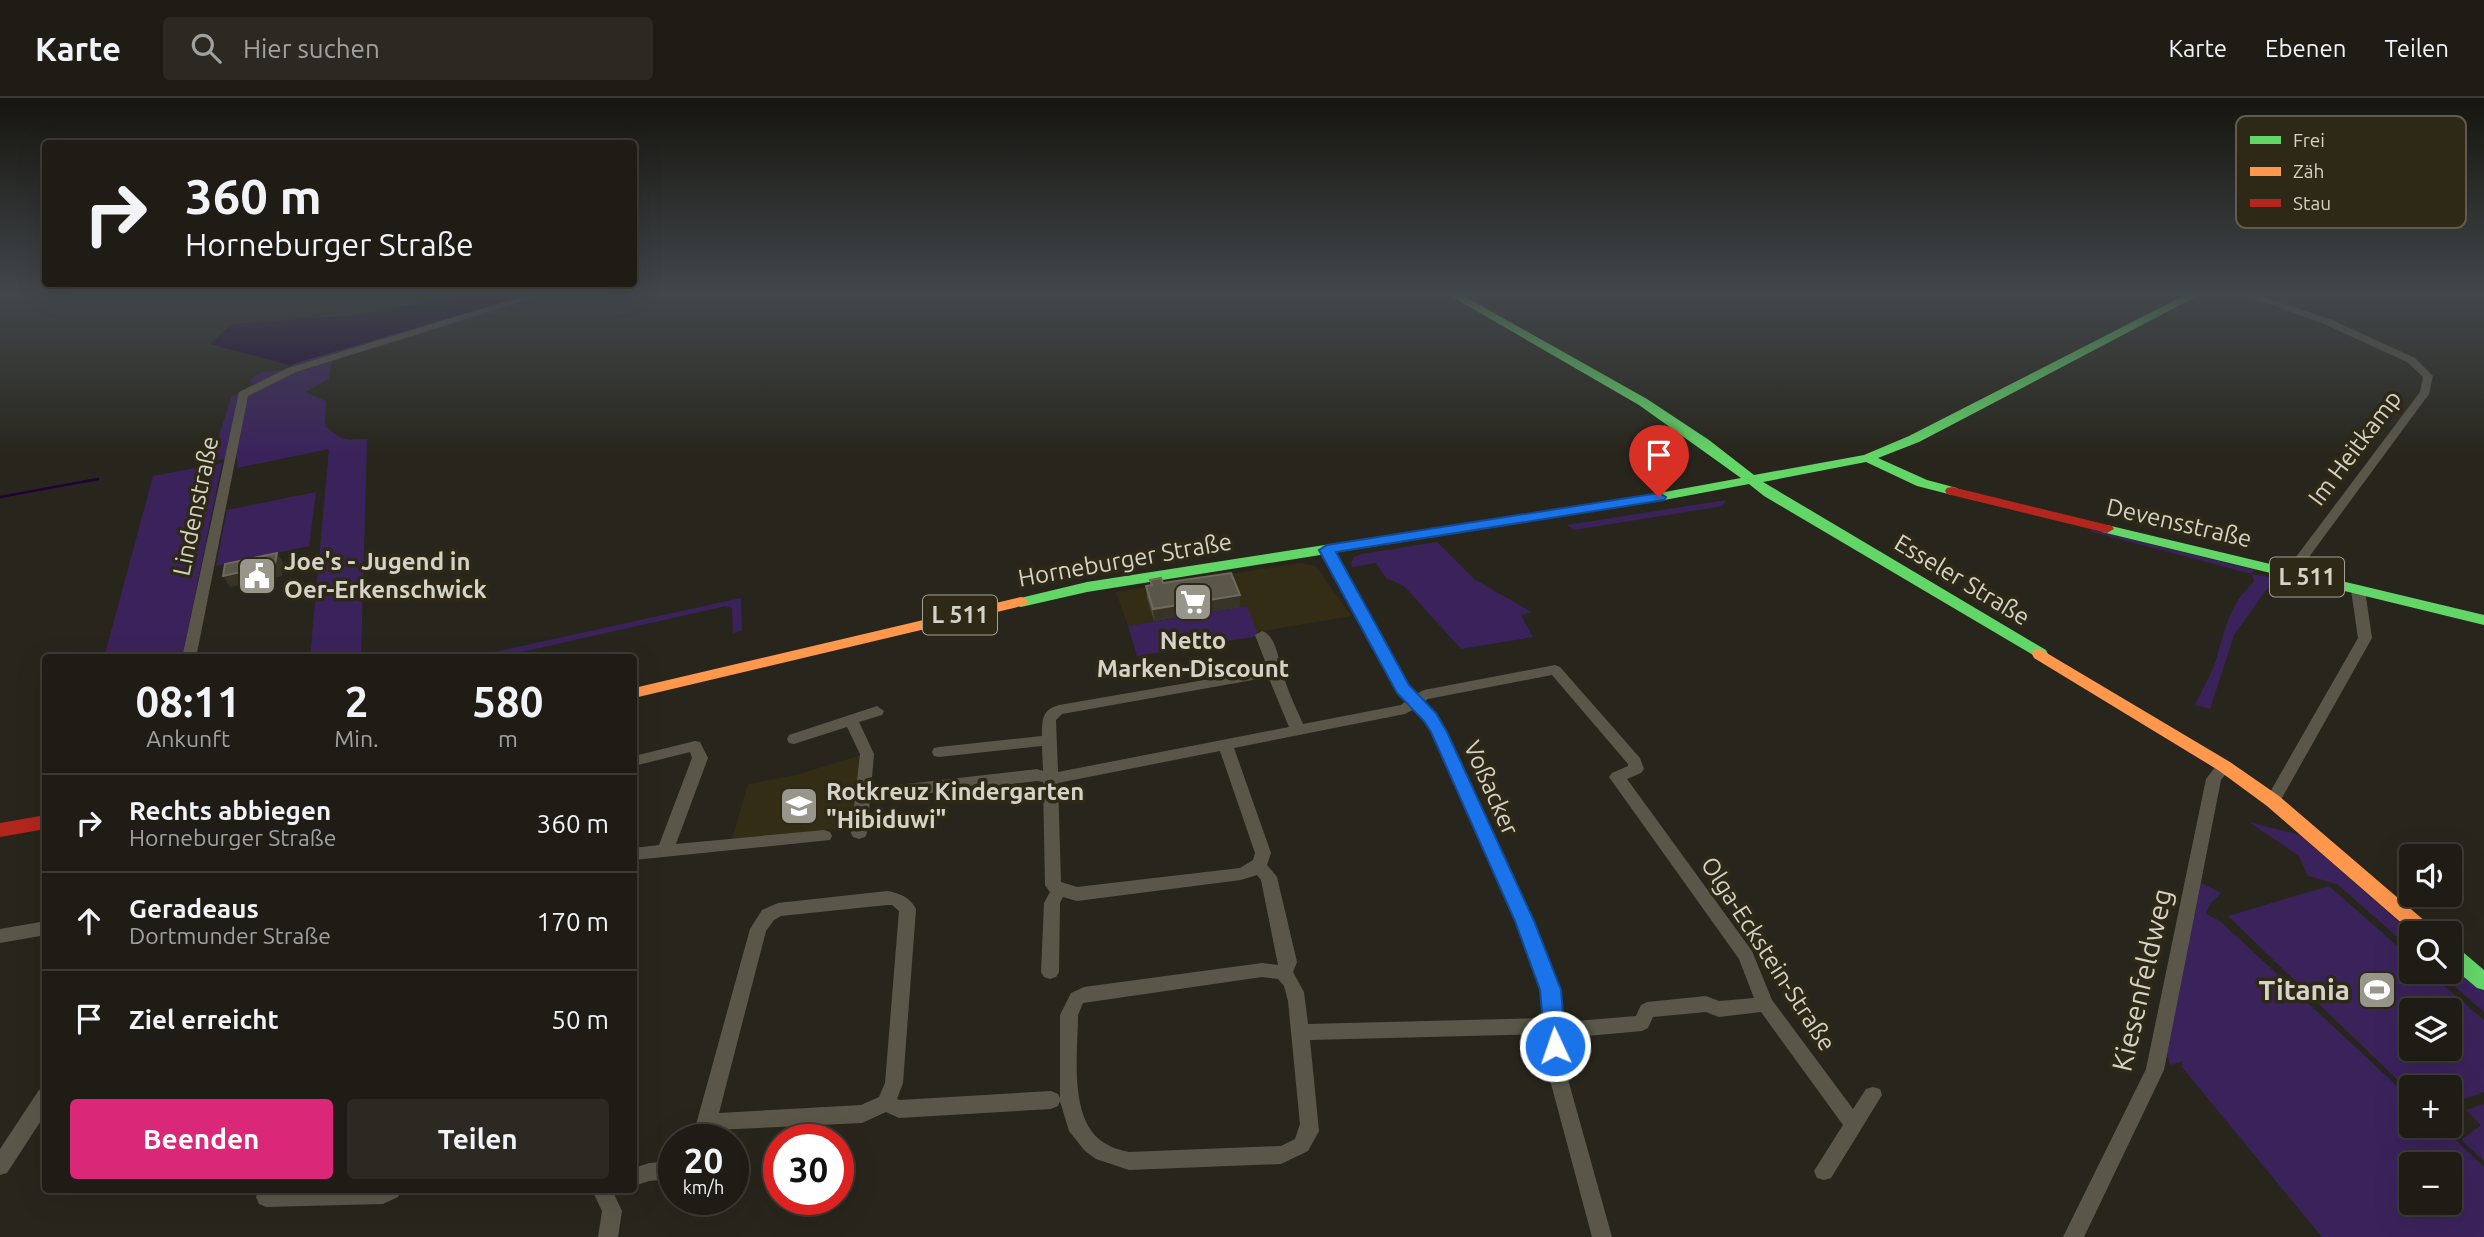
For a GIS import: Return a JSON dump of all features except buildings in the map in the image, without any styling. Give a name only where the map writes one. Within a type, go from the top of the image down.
[{"type":"main road","name":"Esseler Straße","points":[[1548,348],[1643,402],[1704,443],[1752,482],[2224,766],[2273,801],[2412,921]]},
{"type":"main road","points":[[1867,458],[1914,439],[2091,348]]},
{"type":"main road","name":"L 511","points":[[1752,482],[1867,458]]},
{"type":"main road","name":"Devensstraße","points":[[1867,458],[1936,487],[2484,620]]},
{"type":"main road","name":"Horneburger Straße","points":[[637,692],[1046,595],[1752,482]]},
{"type":"main road","points":[[0,830],[42,823]]},
{"type":"main road","points":[[2462,963],[2484,982]]},
{"type":"street","name":"Lindenstraße","points":[[190,654],[243,394],[270,379],[368,348]]},
{"type":"street","name":"Im Heitkamp","points":[[2290,573],[2425,392],[2428,376],[2411,360],[2385,348]]},
{"type":"street","name":"Voßacker","points":[[1327,550],[1403,689],[1430,717],[1439,732],[1525,921],[1550,990],[1555,1028],[1555,1065],[1602,1237]]},
{"type":"street","points":[[2273,801],[2365,638],[2358,590]]},
{"type":"street","points":[[1262,635],[1275,667],[1276,678],[1298,730]]},
{"type":"street","name":"Olga-Eckstein-Straße","points":[[1415,704],[1424,695],[1555,670],[1635,762],[1636,769],[1617,777],[1746,956],[1765,1004],[1854,1125]]},
{"type":"street","points":[[1225,746],[1263,853],[1262,861],[1252,871],[1077,894],[1059,890],[1053,885],[1050,716],[1059,710],[1257,673],[1276,678]]},
{"type":"street","points":[[863,795],[1037,775],[1051,779],[1405,709],[1415,704]]},
{"type":"street","points":[[794,739],[877,711]]},
{"type":"street","points":[[852,720],[867,754],[859,833]]},
{"type":"street","points":[[939,752],[1049,740]]},
{"type":"street","points":[[637,760],[695,746],[700,758],[665,851]]},
{"type":"street","name":"Kiesenfeldweg","points":[[2073,1237],[2155,1070],[2214,779],[2224,766]]},
{"type":"street","points":[[637,854],[824,836]]},
{"type":"street","points":[[1258,866],[1269,877],[1288,962],[1284,974]]},
{"type":"street","points":[[1050,972],[1052,903],[1059,890]]},
{"type":"street","points":[[707,1124],[761,921],[778,910],[788,908],[887,898],[903,903],[908,909],[909,917],[894,1083],[886,1103],[862,1114],[749,1126]]},
{"type":"street","points":[[0,936],[42,929]]},
{"type":"street","points":[[1262,970],[1284,974],[1290,982],[1300,1032],[1310,1124],[1309,1135],[1303,1146],[1294,1152],[1281,1155],[1129,1161],[1103,1153],[1083,1136],[1076,1125],[1069,1099],[1069,1015],[1077,998],[1094,991],[1262,970]]},
{"type":"street","points":[[1300,1032],[1532,1025],[1576,1029],[1642,1023],[1647,1010],[1706,1004],[1719,1009],[1765,1004]]},
{"type":"street","points":[[1824,1171],[1873,1095]]},
{"type":"street","points":[[886,1103],[899,1109],[1051,1100]]},
{"type":"street","points":[[0,1166],[42,1102]]},
{"type":"street","points":[[637,1176],[658,1171]]},
{"type":"street","points":[[268,1194],[385,1193]]},
{"type":"street","points":[[607,1193],[612,1211],[608,1237]]},
{"type":"shaded area","points":[[226,348],[346,348],[289,365]]},
{"type":"shaded area","points":[[344,348],[375,348],[332,361],[329,379],[305,392],[326,401],[325,426],[331,431],[340,437],[353,440],[367,439],[361,654],[310,654],[329,449],[237,468],[237,456],[211,462],[231,397],[254,384],[250,381],[260,373],[280,370]]},
{"type":"shaded area","points":[[222,463],[183,654],[105,654],[153,476]]},
{"type":"shaded area","points":[[316,492],[309,546],[216,566],[227,510]]},
{"type":"shaded area","points":[[1726,500],[1723,506],[1574,530],[1567,525]]},
{"type":"shaded area","points":[[2089,531],[2255,570],[2251,574]]},
{"type":"shaded area","points":[[1437,542],[1474,579],[1531,612],[1521,615],[1533,637],[1461,649],[1404,586],[1386,578],[1376,563],[1352,567],[1354,557],[1361,554]]},
{"type":"shaded area","points":[[1301,563],[1316,566],[1351,616],[1257,632],[1246,606],[1128,626],[1116,592]]},
{"type":"shaded area","points":[[2252,574],[2300,582],[2277,581],[2266,590],[2234,635],[2210,709],[2195,705],[2214,666],[2233,608],[2254,582]]},
{"type":"shaded area","points":[[741,598],[742,630],[733,634],[732,608],[726,606],[513,654],[485,654]]},
{"type":"shaded area","points":[[1247,606],[1259,636],[1137,656],[1128,626]]},
{"type":"shaded area","name":"Rotkreuz Kindergarten \"Hibiduwi\"","points":[[861,755],[853,827],[732,840],[748,784],[796,775]]},
{"type":"shaded area","points":[[2249,822],[2300,835],[2399,922],[2399,938],[2337,884],[2308,876],[2299,856]]},
{"type":"shaded area","points":[[2201,883],[2221,893],[2210,904],[2206,914],[2220,921],[2399,1088],[2399,1138],[2454,1138],[2484,1167],[2484,1237],[2322,1237],[2181,1066],[2183,1061],[2170,1065],[2166,1049]]},
{"type":"shaded area","name":"Titania","points":[[2329,886],[2399,947],[2399,984],[2442,984],[2458,998],[2399,998],[2399,1061],[2462,1061],[2462,1001],[2484,1020],[2484,1092],[2462,1100],[2462,1075],[2399,1075],[2399,1081],[2228,916]]},
{"type":"shaded area","points":[[2462,970],[2484,989],[2484,1012],[2452,984],[2462,984]]},
{"type":"shaded area","points":[[2484,1104],[2484,1161],[2461,1140],[2481,1125],[2466,1110]]},
{"type":"waterway","points":[[0,497],[98,479]]},
{"type":"traffic: fast","points":[[1548,348],[1643,402],[1704,443],[1769,493],[2040,654]]},
{"type":"traffic: fast","points":[[1867,458],[1914,439],[2091,348]]},
{"type":"traffic: fast","points":[[1021,602],[1087,587],[1659,497],[1867,458],[1922,483],[1952,491]]},
{"type":"traffic: fast","points":[[2107,529],[2484,620]]},
{"type":"traffic: fast","points":[[2462,963],[2484,982]]},
{"type":"traffic: slow","points":[[637,692],[1021,602]]},
{"type":"traffic: slow","points":[[2040,654],[2224,766],[2273,801],[2412,921]]},
{"type":"traffic: jam","points":[[1952,491],[2107,529]]},
{"type":"traffic: jam","points":[[0,830],[42,823]]},
{"type":"place","name":"Joe's - Jugend in Oer-Erkenschwick","points":[[257,576]]},
{"type":"place","name":"Netto Marken-Discount","points":[[1193,602]]},
{"type":"place","name":"Rotkreuz Kindergarten \"Hibiduwi\"","points":[[799,806]]},
{"type":"place","name":"Titania","points":[[2377,990]]},
{"type":"route","points":[[1555,1046],[1550,990],[1525,921],[1439,732],[1430,717],[1403,689],[1327,550],[1659,497]]}]
